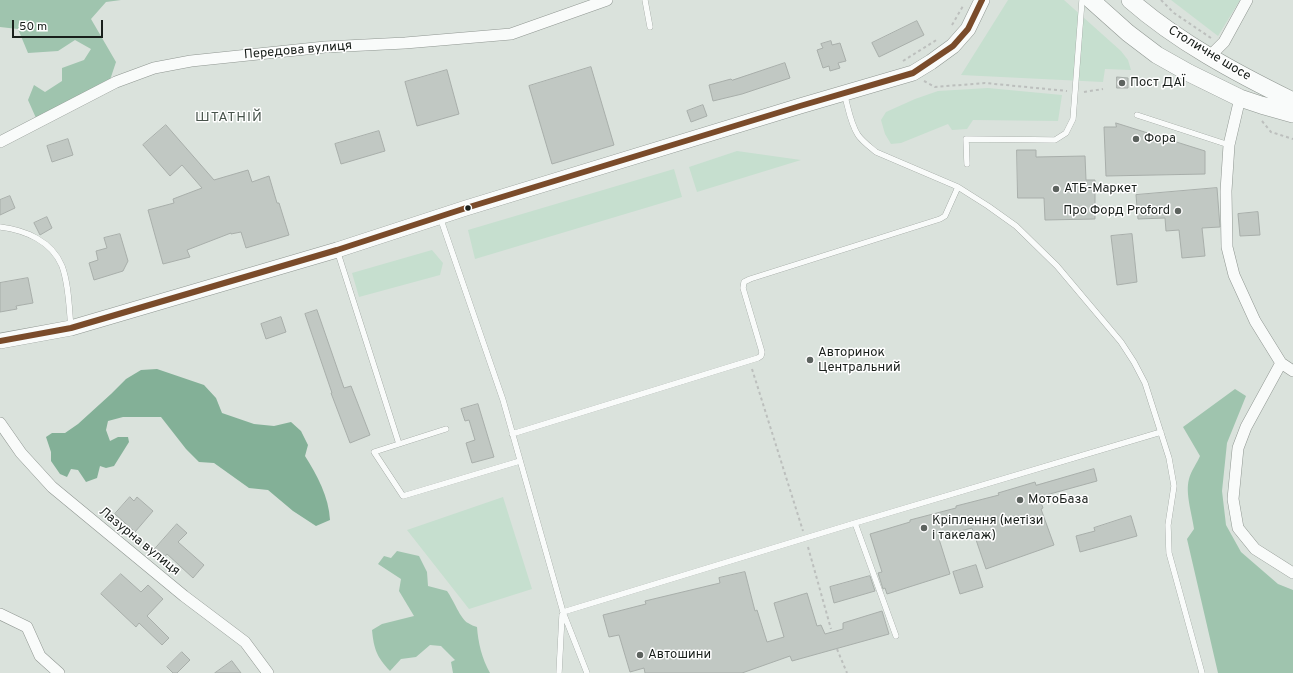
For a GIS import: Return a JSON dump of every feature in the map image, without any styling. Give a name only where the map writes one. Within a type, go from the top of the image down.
[{"type":"main road","name":"Столичне шосе","points":[[1091,0],[1128,33],[1157,55],[1189,73],[1240,98],[1261,106],[1293,114]]},
{"type":"main road","name":"Столичне шосе","points":[[1130,0],[1169,31],[1210,56],[1293,101]]},
{"type":"street","name":"Передова вулиця","points":[[0,142],[116,82],[154,68],[191,61],[325,47],[405,43],[511,34],[607,0]]},
{"type":"street","points":[[0,341],[71,328],[337,250],[440,216],[913,73],[953,46],[968,29],[982,0]]},
{"type":"street","points":[[1210,56],[1224,42],[1248,0]]},
{"type":"street","points":[[1240,98],[1229,145],[1226,191],[1227,247],[1234,275],[1255,321],[1281,363],[1293,371]]},
{"type":"street","points":[[1281,363],[1246,427],[1238,448],[1233,499],[1238,528],[1255,549],[1293,573]]},
{"type":"street","name":"Лазурна вулиця","points":[[0,423],[21,453],[52,487],[184,596],[245,642],[268,673]]},
{"type":"street","points":[[0,614],[27,627],[40,656],[59,673]]},
{"type":"lane","points":[[645,0],[650,27]]},
{"type":"lane","points":[[967,164],[966,140],[1055,140],[1066,133],[1073,119],[1082,0]]},
{"type":"lane","points":[[844,93],[852,122],[858,135],[868,145],[876,152],[958,187],[1016,226],[1057,266],[1121,342],[1134,362],[1145,383],[1169,458],[1174,486],[1168,525],[1168,553],[1202,673]]},
{"type":"lane","points":[[1137,115],[1229,145]]},
{"type":"lane","points":[[512,434],[761,356],[762,352],[743,288],[744,282],[940,219],[945,216],[958,187]]},
{"type":"lane","points":[[440,216],[503,400],[562,612],[587,673]]},
{"type":"lane","points":[[0,227],[13,228],[32,236],[43,242],[55,253],[62,267],[66,285],[71,328]]},
{"type":"lane","points":[[337,250],[399,444]]},
{"type":"lane","points":[[446,429],[374,452],[403,496],[520,461]]},
{"type":"lane","points":[[562,612],[1161,432]]},
{"type":"lane","points":[[855,523],[896,636]]},
{"type":"lane","points":[[559,673],[562,612]]},
{"type":"path","points":[[952,26],[966,1]]},
{"type":"path","points":[[899,64],[942,36]]},
{"type":"path","points":[[913,73],[934,87],[985,83],[1067,91]]},
{"type":"path","points":[[1084,92],[1103,89]]},
{"type":"path","points":[[1262,120],[1271,132],[1293,139]]},
{"type":"path","points":[[749,361],[806,538],[832,629]]},
{"type":"path","points":[[837,649],[847,673]]},
{"type":"shaded area","points":[[0,0],[121,0],[106,2],[91,19],[116,62],[110,80],[36,118],[28,100],[34,85],[45,92],[62,81],[62,68],[84,60],[91,49],[75,40],[58,51],[28,53],[18,29],[0,27]]},
{"type":"shaded area","points":[[1008,0],[1064,0],[1121,51],[1128,60],[1131,70],[1105,69],[1103,82],[961,75]]},
{"type":"shaded area","points":[[1171,0],[1240,0],[1218,36]]},
{"type":"shaded area","points":[[988,88],[1062,95],[1058,121],[973,120],[967,129],[952,130],[948,124],[901,143],[891,144],[885,134],[881,120],[886,112],[915,99],[938,91]]},
{"type":"shaded area","points":[[737,151],[801,160],[697,192],[689,167]]},
{"type":"shaded area","points":[[674,169],[682,197],[475,259],[468,230]]},
{"type":"shaded area","points":[[432,250],[443,263],[440,275],[359,297],[352,273]]},
{"type":"shaded area","points":[[157,369],[204,385],[216,398],[222,413],[254,424],[274,426],[291,422],[301,431],[308,445],[305,456],[325,495],[330,520],[316,526],[293,511],[268,490],[249,488],[214,463],[199,462],[186,449],[161,417],[123,417],[108,421],[106,430],[110,441],[118,437],[128,437],[129,442],[114,466],[106,468],[100,466],[97,478],[86,482],[78,470],[71,469],[67,477],[60,474],[51,461],[51,452],[46,437],[52,433],[65,433],[78,424],[126,379],[141,370]]},
{"type":"shaded area","points":[[1235,389],[1246,396],[1227,443],[1222,491],[1226,525],[1241,552],[1278,584],[1293,590],[1293,673],[1218,673],[1187,539],[1194,529],[1188,497],[1188,485],[1191,473],[1200,456],[1183,427]]},
{"type":"shaded area","points":[[503,497],[532,589],[469,609],[407,530]]},
{"type":"shaded area","points":[[397,551],[419,556],[427,572],[428,586],[447,591],[465,621],[477,627],[481,650],[490,673],[453,673],[451,662],[455,660],[441,646],[430,645],[416,657],[401,659],[390,671],[382,662],[375,648],[372,630],[382,624],[414,616],[399,591],[401,579],[378,564],[384,556],[391,558]]},
{"type":"building","points":[[917,21],[924,35],[879,57],[872,43]]},
{"type":"building","points":[[831,41],[832,45],[840,43],[846,61],[838,63],[840,68],[830,71],[829,66],[823,68],[817,50],[823,48],[821,44]]},
{"type":"building","points":[[785,63],[790,78],[742,94],[713,101],[709,85],[732,80]]},
{"type":"building","points":[[591,67],[614,145],[552,164],[529,86]]},
{"type":"building","points":[[447,70],[459,114],[417,126],[405,82]]},
{"type":"building","name":"Пост ДАЇ","points":[[1117,77],[1128,78],[1128,88],[1117,88]]},
{"type":"building","points":[[703,105],[707,116],[691,122],[687,111]]},
{"type":"building","points":[[1116,123],[1205,151],[1205,174],[1106,176],[1104,127],[1116,127]]},
{"type":"building","points":[[166,125],[214,180],[248,170],[252,182],[269,176],[289,235],[246,248],[241,232],[231,233],[187,250],[190,257],[163,264],[148,210],[174,203],[173,199],[202,188],[182,165],[170,176],[143,145]]},
{"type":"building","points":[[379,131],[385,151],[341,164],[335,144]]},
{"type":"building","points":[[68,139],[73,155],[52,162],[47,146]]},
{"type":"building","name":"АТБ-Маркет","points":[[1017,150],[1036,150],[1036,157],[1085,156],[1086,180],[1095,180],[1095,219],[1045,220],[1044,198],[1018,198]]},
{"type":"building","name":"Про Форд Proford","points":[[1217,188],[1220,227],[1202,228],[1205,256],[1182,258],[1179,230],[1166,231],[1165,218],[1138,219],[1136,195]]},
{"type":"building","points":[[10,196],[15,208],[0,215],[0,200]]},
{"type":"building","points":[[1258,212],[1260,235],[1240,236],[1238,214]]},
{"type":"building","points":[[47,217],[52,228],[40,235],[34,223]]},
{"type":"building","points":[[120,234],[128,261],[123,271],[94,280],[89,263],[98,260],[96,251],[107,248],[104,238]]},
{"type":"building","points":[[1132,234],[1137,282],[1117,285],[1111,236]]},
{"type":"building","points":[[28,278],[33,303],[16,306],[17,309],[0,312],[0,283]]},
{"type":"building","points":[[317,310],[344,388],[351,386],[370,435],[350,443],[331,393],[305,314]]},
{"type":"building","points":[[281,317],[286,332],[266,339],[261,324]]},
{"type":"building","points":[[478,404],[494,457],[472,463],[466,443],[475,440],[469,420],[465,421],[461,409]]},
{"type":"building","points":[[1094,469],[1097,481],[1039,497],[1043,508],[1041,509],[1054,545],[986,569],[972,528],[948,534],[949,536],[939,539],[950,574],[887,594],[885,588],[883,589],[878,573],[882,572],[870,534],[910,522],[910,520],[956,508],[956,506],[999,495],[998,493],[1035,482],[1036,485]]},
{"type":"building","points":[[130,497],[134,501],[137,497],[153,511],[135,532],[115,514]]},
{"type":"building","points":[[1131,516],[1137,536],[1080,552],[1076,536],[1095,531],[1094,528]]},
{"type":"building","points":[[177,524],[187,533],[178,542],[204,565],[193,578],[167,554],[163,559],[154,550]]},
{"type":"building","points":[[976,565],[983,587],[960,594],[953,572]]},
{"type":"building","points":[[745,572],[755,611],[757,610],[767,642],[784,637],[774,603],[807,593],[817,626],[821,625],[825,634],[843,629],[843,623],[882,611],[889,634],[792,661],[790,656],[742,673],[645,673],[644,668],[630,672],[619,635],[609,637],[603,615],[646,604],[645,601],[720,583],[719,578]]},
{"type":"building","points":[[121,574],[141,592],[148,585],[163,599],[147,616],[169,638],[162,645],[139,623],[136,627],[101,594]]},
{"type":"building","points":[[870,576],[875,591],[834,603],[830,587]]},
{"type":"building","points":[[182,652],[190,660],[177,673],[173,673],[167,667]]},
{"type":"building","points":[[232,661],[241,673],[215,673]]},
{"type":"transit line","points":[[0,341],[71,328],[337,250],[466,208],[913,73],[953,46],[968,29],[982,0]]},
{"type":"place","name":"Пост ДАЇ","points":[[1122,83]]},
{"type":"place","name":"Фора","points":[[1136,139]]},
{"type":"place","name":"АТБ-Маркет","points":[[1056,189]]},
{"type":"place","name":"Про Форд Proford","points":[[1178,211]]},
{"type":"place","name":"Авторинок Центральний","points":[[810,360]]},
{"type":"place","name":"МотоБаза","points":[[1020,500]]},
{"type":"place","name":"Кріплення (метізи і такелаж)","points":[[924,528]]},
{"type":"place","name":"Автошини","points":[[640,655]]},
{"type":"district","name":"ШТАТНІЙ","points":[[229,118]]}]
